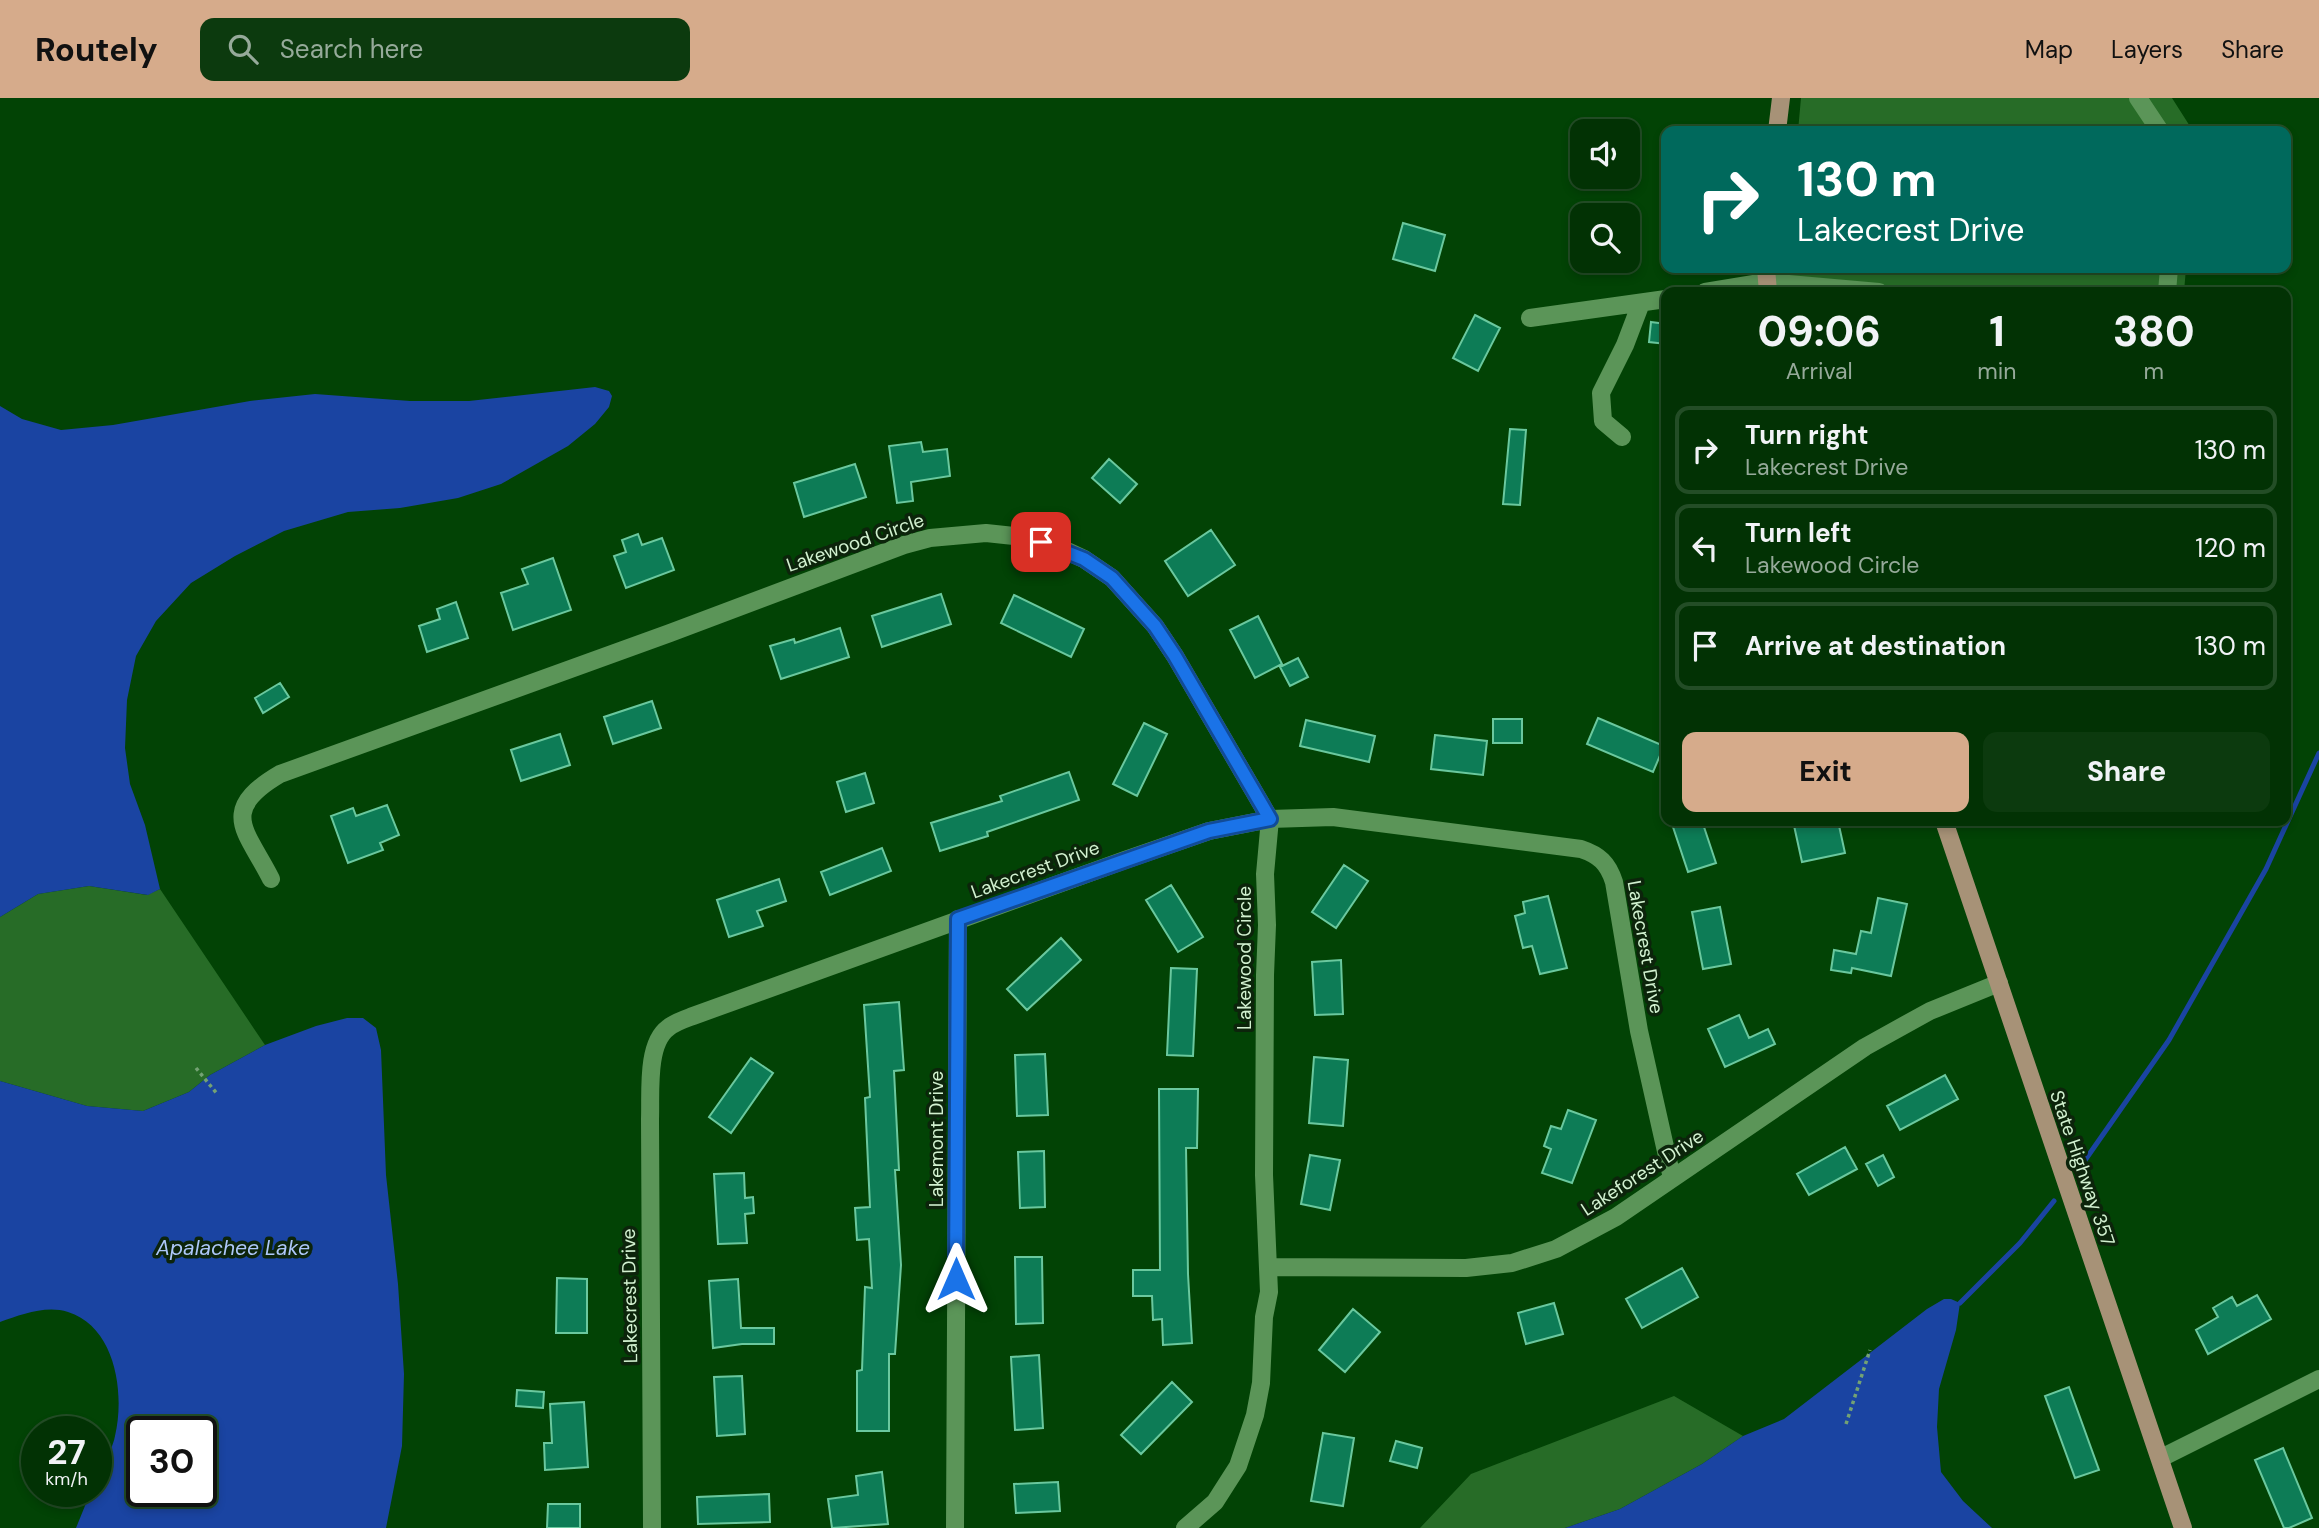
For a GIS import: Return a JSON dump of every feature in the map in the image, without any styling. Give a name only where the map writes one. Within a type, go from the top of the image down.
[{"type":"main road","points":[[1778,126],[1781,98]]},
{"type":"main road","name":"State Highway 357","points":[[1946,826],[2183,1528]]},
{"type":"street","points":[[2138,98],[2158,126]]},
{"type":"street","points":[[1733,287],[1767,281],[1828,287]]},
{"type":"street","points":[[1530,318],[1661,300]]},
{"type":"street","points":[[1622,438],[1603,421],[1601,393],[1625,345],[1641,303]]},
{"type":"street","name":"Lakewood Circle","points":[[271,880],[251,846],[242,821],[246,802],[252,793],[279,774],[904,545],[958,534],[1014,536],[1041,542],[1084,559],[1112,578],[1155,626],[1175,656],[1270,819],[1265,874],[1267,925],[1264,1002],[1264,1175],[1269,1292],[1264,1317],[1262,1372],[1255,1415],[1238,1466],[1215,1502],[1185,1528]]},
{"type":"street","name":"Lakecrest Drive","points":[[652,1528],[650,1133],[652,1065],[658,1039],[668,1027],[676,1023],[958,919],[1209,831],[1270,819],[1347,819],[1581,849],[1603,860],[1611,870],[1614,882],[1639,1031],[1672,1178]]},
{"type":"street","name":"Lakemont Drive","points":[[955,1528],[958,919]]},
{"type":"street","name":"Lakeforest Drive","points":[[1269,1267],[1466,1268],[1512,1263],[1556,1249],[1586,1234],[1672,1178],[1864,1047],[1930,1011],[1999,983]]},
{"type":"street","points":[[2161,1458],[2319,1379]]},
{"type":"path","points":[[195,1068],[218,1095]]},
{"type":"path","points":[[1846,1424],[1870,1350]]},
{"type":"green space","points":[[1801,98],[2172,98],[2190,126],[1798,126]]},
{"type":"green space","points":[[1784,273],[2186,273],[2184,287],[1782,287]]},
{"type":"green space","points":[[89,886],[147,895],[160,889],[265,1045],[210,1075],[189,1092],[143,1111],[87,1106],[0,1081],[0,917],[38,894]]},
{"type":"green space","points":[[1674,1396],[1743,1436],[1702,1464],[1620,1509],[1565,1528],[1420,1528],[1471,1474]]},
{"type":"water","points":[[595,387],[609,391],[612,396],[609,407],[595,424],[568,446],[501,484],[458,498],[400,508],[348,512],[284,531],[191,583],[156,621],[136,656],[127,700],[125,748],[130,784],[145,825],[160,889],[148,895],[89,886],[38,894],[0,917],[0,406],[22,419],[61,430],[113,425],[250,401],[315,394],[410,401],[469,401]]},
{"type":"water","name":"Apalachee Lake","points":[[347,1018],[363,1018],[376,1028],[381,1050],[386,1175],[398,1284],[404,1374],[402,1446],[386,1528],[76,1528],[85,1507],[112,1507],[112,1445],[119,1401],[117,1382],[107,1347],[97,1332],[84,1320],[68,1312],[51,1310],[33,1312],[0,1322],[0,1081],[87,1106],[143,1111],[189,1092],[210,1075],[265,1045]]},
{"type":"water","points":[[1944,1299],[1960,1303],[1956,1330],[1939,1389],[1937,1427],[1941,1472],[1963,1501],[1992,1528],[1565,1528],[1620,1509],[1702,1464],[1743,1436],[1784,1419],[1927,1309]]},
{"type":"building","points":[[1403,223],[1445,235],[1435,271],[1393,259]]},
{"type":"building","points":[[1475,315],[1500,328],[1478,371],[1453,358]]},
{"type":"building","points":[[1651,322],[1661,323],[1661,343],[1649,342]]},
{"type":"building","points":[[1510,429],[1526,430],[1520,505],[1503,504]]},
{"type":"building","points":[[921,442],[923,452],[947,449],[950,476],[911,482],[913,501],[897,503],[889,446]]},
{"type":"building","points":[[1109,459],[1137,484],[1120,503],[1092,478]]},
{"type":"building","points":[[855,464],[866,497],[804,517],[794,483]]},
{"type":"building","points":[[1211,530],[1235,565],[1188,596],[1165,561]]},
{"type":"building","points":[[638,534],[642,545],[662,538],[674,570],[626,588],[614,556],[626,552],[622,540]]},
{"type":"building","points":[[553,558],[571,610],[513,630],[501,593],[528,584],[522,569]]},
{"type":"building","points":[[941,594],[951,624],[882,647],[872,616]]},
{"type":"building","points":[[1014,595],[1084,629],[1071,657],[1001,623]]},
{"type":"building","points":[[456,602],[468,638],[427,652],[419,626],[440,619],[437,609]]},
{"type":"building","points":[[1258,616],[1282,664],[1255,678],[1230,630]]},
{"type":"building","points":[[840,628],[849,657],[781,679],[770,646],[794,639],[795,643]]},
{"type":"building","points":[[1298,658],[1308,677],[1290,686],[1280,667]]},
{"type":"building","points":[[280,683],[289,697],[263,713],[255,698]]},
{"type":"building","points":[[652,701],[661,728],[613,744],[604,717]]},
{"type":"building","points":[[1598,718],[1661,745],[1661,753],[1653,772],[1587,744]]},
{"type":"building","points":[[1493,719],[1522,719],[1522,743],[1493,743]]},
{"type":"building","points":[[1306,720],[1375,736],[1369,762],[1300,746]]},
{"type":"building","points":[[1144,723],[1167,734],[1137,796],[1113,784]]},
{"type":"building","points":[[560,734],[570,765],[521,781],[511,750]]},
{"type":"building","points":[[1435,735],[1487,741],[1483,775],[1431,769]]},
{"type":"building","points":[[1069,772],[1079,800],[987,832],[988,836],[940,851],[931,823],[1002,801],[1000,796]]},
{"type":"building","points":[[865,773],[874,803],[846,812],[837,782]]},
{"type":"building","points":[[387,805],[399,835],[380,843],[383,850],[348,863],[331,816],[353,808],[356,816]]},
{"type":"building","points":[[1673,826],[1704,826],[1716,863],[1688,872]]},
{"type":"building","points":[[1794,826],[1839,826],[1845,853],[1802,862]]},
{"type":"building","points":[[882,848],[891,871],[830,895],[821,872]]},
{"type":"building","points":[[1344,865],[1368,881],[1336,928],[1312,912]]},
{"type":"building","points":[[779,879],[786,901],[757,911],[763,926],[729,937],[717,900]]},
{"type":"building","points":[[1171,885],[1203,937],[1178,952],[1146,900]]},
{"type":"building","points":[[1548,896],[1567,968],[1540,974],[1532,946],[1523,948],[1515,916],[1525,913],[1523,902]]},
{"type":"building","points":[[1878,898],[1907,904],[1891,976],[1852,968],[1851,973],[1831,970],[1834,950],[1856,954],[1861,931],[1871,933]]},
{"type":"building","points":[[1720,907],[1731,964],[1703,969],[1692,912]]},
{"type":"building","points":[[1061,938],[1081,960],[1027,1010],[1007,989]]},
{"type":"building","points":[[1341,960],[1343,1014],[1315,1015],[1312,962]]},
{"type":"building","points":[[1171,968],[1197,969],[1193,1056],[1167,1055]]},
{"type":"building","points":[[899,1002],[904,1070],[894,1071],[899,1170],[895,1170],[901,1265],[895,1354],[889,1354],[889,1431],[857,1431],[857,1371],[862,1370],[865,1287],[872,1288],[869,1239],[857,1240],[855,1208],[870,1207],[865,1098],[870,1097],[864,1005]]},
{"type":"building","points":[[1739,1015],[1749,1038],[1768,1029],[1775,1044],[1725,1067],[1708,1029]]},
{"type":"building","points":[[1045,1054],[1048,1115],[1017,1116],[1015,1055]]},
{"type":"building","points":[[1314,1057],[1348,1060],[1343,1126],[1309,1123]]},
{"type":"building","points":[[751,1058],[773,1073],[731,1133],[709,1117]]},
{"type":"building","points":[[1945,1075],[1958,1099],[1900,1130],[1887,1106]]},
{"type":"building","points":[[1159,1089],[1198,1089],[1197,1148],[1186,1148],[1192,1343],[1163,1345],[1162,1319],[1153,1320],[1152,1296],[1133,1296],[1133,1270],[1160,1270]]},
{"type":"building","points":[[1568,1110],[1596,1120],[1572,1183],[1542,1173],[1551,1149],[1544,1146],[1551,1126],[1561,1129]]},
{"type":"building","points":[[1845,1147],[1857,1169],[1809,1195],[1797,1174]]},
{"type":"building","points":[[1044,1151],[1045,1207],[1020,1208],[1018,1152]]},
{"type":"building","points":[[1310,1155],[1340,1160],[1330,1210],[1301,1204]]},
{"type":"building","points":[[1883,1155],[1894,1177],[1878,1186],[1866,1164]]},
{"type":"building","points":[[744,1173],[745,1198],[753,1197],[754,1213],[745,1214],[747,1243],[718,1244],[714,1174]]},
{"type":"building","points":[[1015,1257],[1042,1257],[1043,1323],[1016,1324]]},
{"type":"building","points":[[1682,1268],[1698,1297],[1642,1328],[1626,1299]]},
{"type":"building","points":[[557,1278],[587,1279],[587,1333],[556,1333]]},
{"type":"building","points":[[738,1279],[741,1328],[774,1328],[774,1344],[713,1348],[709,1281]]},
{"type":"building","points":[[2257,1295],[2271,1319],[2208,1354],[2196,1330],[2218,1317],[2213,1308],[2232,1297],[2237,1306]]},
{"type":"building","points":[[1554,1303],[1563,1334],[1526,1344],[1518,1313]]},
{"type":"building","points":[[1353,1309],[1380,1332],[1345,1372],[1319,1350]]},
{"type":"building","points":[[1039,1355],[1043,1428],[1015,1430],[1011,1357]]},
{"type":"building","points":[[742,1376],[745,1434],[717,1436],[714,1377]]},
{"type":"building","points":[[1172,1382],[1192,1402],[1141,1454],[1121,1435]]},
{"type":"building","points":[[2069,1387],[2099,1470],[2075,1478],[2045,1396]]},
{"type":"building","points":[[517,1390],[544,1392],[543,1408],[516,1406]]},
{"type":"building","points":[[584,1402],[588,1467],[545,1470],[544,1443],[552,1443],[550,1404]]},
{"type":"building","points":[[1323,1433],[1354,1438],[1343,1506],[1311,1501]]},
{"type":"building","points":[[1396,1441],[1422,1448],[1417,1468],[1390,1461]]},
{"type":"building","points":[[2283,1448],[2312,1518],[2289,1528],[2284,1528],[2255,1460]]},
{"type":"building","points":[[882,1472],[888,1524],[832,1528],[828,1499],[858,1495],[856,1476]]},
{"type":"building","points":[[1058,1482],[1060,1511],[1016,1513],[1014,1484]]},
{"type":"building","points":[[769,1494],[770,1522],[698,1524],[697,1497]]},
{"type":"building","points":[[548,1504],[580,1504],[580,1528],[547,1528]]},
{"type":"waterway","points":[[2291,814],[2319,753]]},
{"type":"waterway","points":[[2081,1166],[2169,1040],[2266,869],[2286,826]]},
{"type":"waterway","points":[[1960,1303],[2020,1243],[2054,1201]]},
{"type":"route","points":[[956,1279],[958,919],[1209,831],[1270,819],[1175,656],[1128,593],[1084,559],[1041,542]]}]
